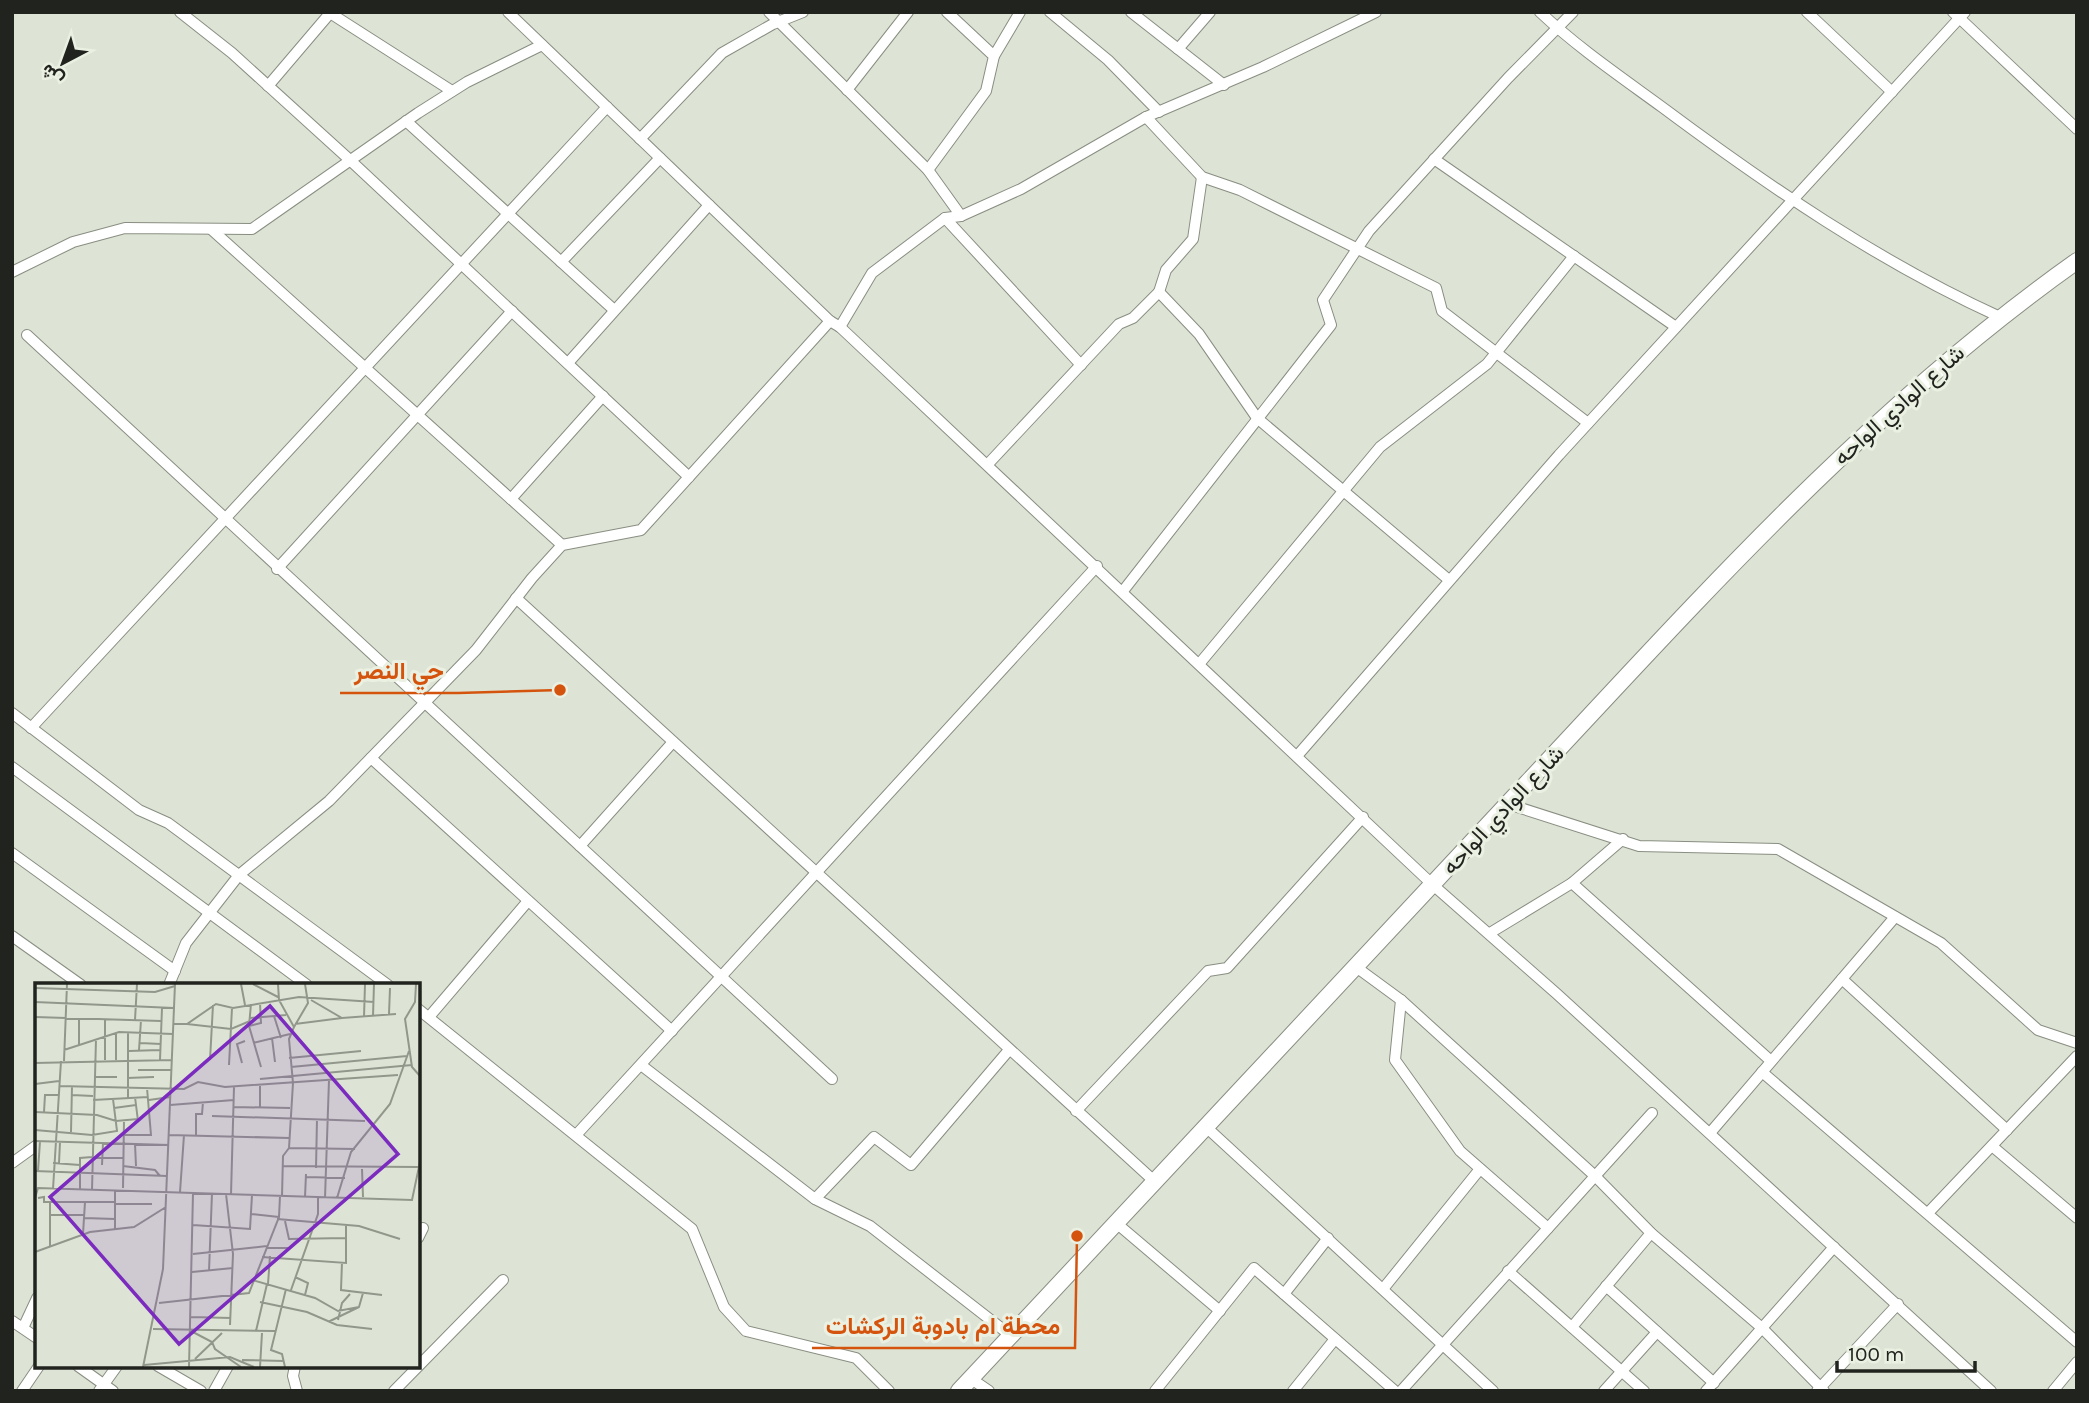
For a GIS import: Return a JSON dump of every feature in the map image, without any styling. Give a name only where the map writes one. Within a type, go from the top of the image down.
[{"type":"main road","name":"شارع الوادي الواحه","points":[[958,1391],[1153,1180],[1818,479],[1901,400],[2000,317],[2077,261]]},
{"type":"street","points":[[180,12],[351,161],[689,477]]},
{"type":"street","points":[[508,12],[830,321],[840,327],[988,464],[1433,885],[1490,933],[1991,1391]]},
{"type":"street","points":[[769,12],[928,170],[961,216]]},
{"type":"street","points":[[640,139],[722,53],[778,22],[803,12]]},
{"type":"street","points":[[847,90],[908,12]]},
{"type":"street","points":[[947,12],[994,55]]},
{"type":"street","points":[[928,170],[986,91],[994,55],[1020,12]]},
{"type":"street","points":[[1050,12],[1108,60],[1159,112]]},
{"type":"street","points":[[1131,12],[1224,85]]},
{"type":"street","points":[[1178,49],[1210,12]]},
{"type":"street","points":[[840,327],[872,274],[945,218],[961,216],[1021,189],[1146,117],[1224,85],[1376,12]]},
{"type":"street","points":[[1540,12],[1714,146],[1793,200],[1931,285],[2000,317]]},
{"type":"street","points":[[1123,591],[1331,325],[1323,300],[1369,231],[1573,12]]},
{"type":"street","points":[[1807,12],[1892,92]]},
{"type":"street","points":[[268,86],[330,13],[452,91]]},
{"type":"street","points":[[1297,756],[1588,423],[1892,92],[1959,14],[2077,130]]},
{"type":"street","points":[[12,272],[73,242],[125,228],[252,229],[452,91],[542,45]]},
{"type":"street","points":[[31,728],[607,107]]},
{"type":"street","points":[[1146,117],[1202,177],[1240,190],[1436,288],[1442,311],[1588,423]]},
{"type":"street","points":[[406,121],[613,310]]},
{"type":"street","points":[[561,262],[660,159]]},
{"type":"street","points":[[1434,159],[1676,327]]},
{"type":"street","points":[[988,464],[1119,324],[1133,318],[1159,292],[1166,271],[1193,239],[1202,177]]},
{"type":"street","points":[[568,363],[709,205]]},
{"type":"street","points":[[945,218],[1081,365]]},
{"type":"street","points":[[211,229],[562,545]]},
{"type":"street","points":[[1200,663],[1380,447],[1487,364],[1574,256]]},
{"type":"street","points":[[1159,292],[1199,334],[1257,418],[1449,580]]},
{"type":"street","points":[[277,569],[512,311]]},
{"type":"street","points":[[170,983],[186,943],[239,875],[329,801],[426,702],[476,650],[562,545],[640,530],[830,321]]},
{"type":"street","points":[[27,335],[277,569],[426,702],[832,1079]]},
{"type":"street","points":[[511,499],[603,396]]},
{"type":"street","points":[[577,1134],[1097,566]]},
{"type":"street","points":[[516,598],[1153,1180]]},
{"type":"street","points":[[12,713],[139,810],[168,823],[384,983]]},
{"type":"street","points":[[580,846],[673,742]]},
{"type":"street","points":[[371,758],[672,1031]]},
{"type":"street","points":[[12,767],[211,911],[304,983]]},
{"type":"street","points":[[1508,804],[1639,846],[1777,849],[1941,943],[2038,1030],[2077,1043]]},
{"type":"street","points":[[1076,1111],[1208,971],[1227,968],[1363,817]]},
{"type":"street","points":[[1490,933],[1572,883],[1623,839]]},
{"type":"street","points":[[12,853],[175,971]]},
{"type":"street","points":[[1572,883],[1772,1061]]},
{"type":"street","points":[[429,1017],[528,901]]},
{"type":"street","points":[[1710,1133],[1895,916]]},
{"type":"street","points":[[12,936],[78,983]]},
{"type":"street","points":[[1356,967],[1401,1000],[1595,1176],[1651,1233],[1762,1328],[1820,1389],[1898,1304]]},
{"type":"street","points":[[1842,979],[2007,1129]]},
{"type":"street","points":[[1401,1000],[1395,1060],[1460,1152],[1548,1228]]},
{"type":"street","points":[[420,1010],[692,1229],[724,1307],[746,1331],[856,1357],[888,1391]]},
{"type":"street","points":[[816,1199],[874,1137],[911,1165],[1009,1050]]},
{"type":"street","points":[[1928,1213],[2077,1056]]},
{"type":"street","points":[[641,1065],[816,1199],[870,1226],[1010,1335]]},
{"type":"street","points":[[1762,1072],[2077,1342]]},
{"type":"street","points":[[1401,1391],[1652,1113]]},
{"type":"street","points":[[1205,1126],[1493,1391]]},
{"type":"street","points":[[12,1163],[35,1146]]},
{"type":"street","points":[[1992,1146],[2077,1218]]},
{"type":"street","points":[[24,1154],[35,1158]]},
{"type":"street","points":[[1383,1289],[1480,1169]]},
{"type":"street","points":[[1115,1222],[1220,1311]]},
{"type":"street","points":[[1572,1327],[1651,1233]]},
{"type":"street","points":[[1284,1294],[1328,1238]]},
{"type":"street","points":[[1606,1286],[1657,1332],[1710,1387],[1834,1247]]},
{"type":"street","points":[[1155,1391],[1254,1268],[1395,1391]]},
{"type":"street","points":[[1508,1271],[1644,1391]]},
{"type":"street","points":[[420,1365],[503,1280]]},
{"type":"street","points":[[23,1328],[35,1302]]},
{"type":"street","points":[[12,1321],[35,1337]]},
{"type":"street","points":[[1604,1391],[1657,1332]]},
{"type":"street","points":[[1293,1391],[1335,1339]]},
{"type":"street","points":[[2053,1391],[2077,1362]]},
{"type":"street","points":[[22,1391],[38,1368]]},
{"type":"street","points":[[80,1368],[105,1389],[116,1368]]},
{"type":"street","points":[[161,1368],[201,1391]]},
{"type":"street","points":[[214,1391],[227,1368]]},
{"type":"street","points":[[295,1368],[293,1376],[297,1391]]},
{"type":"street","points":[[394,1391],[417,1368]]},
{"type":"street","points":[[970,1378],[989,1391]]},
{"type":"place","name":"حي النصر","points":[[560,690]]},
{"type":"place","name":"محطة ام بادوبة الركشات","points":[[1077,1236]]}]
